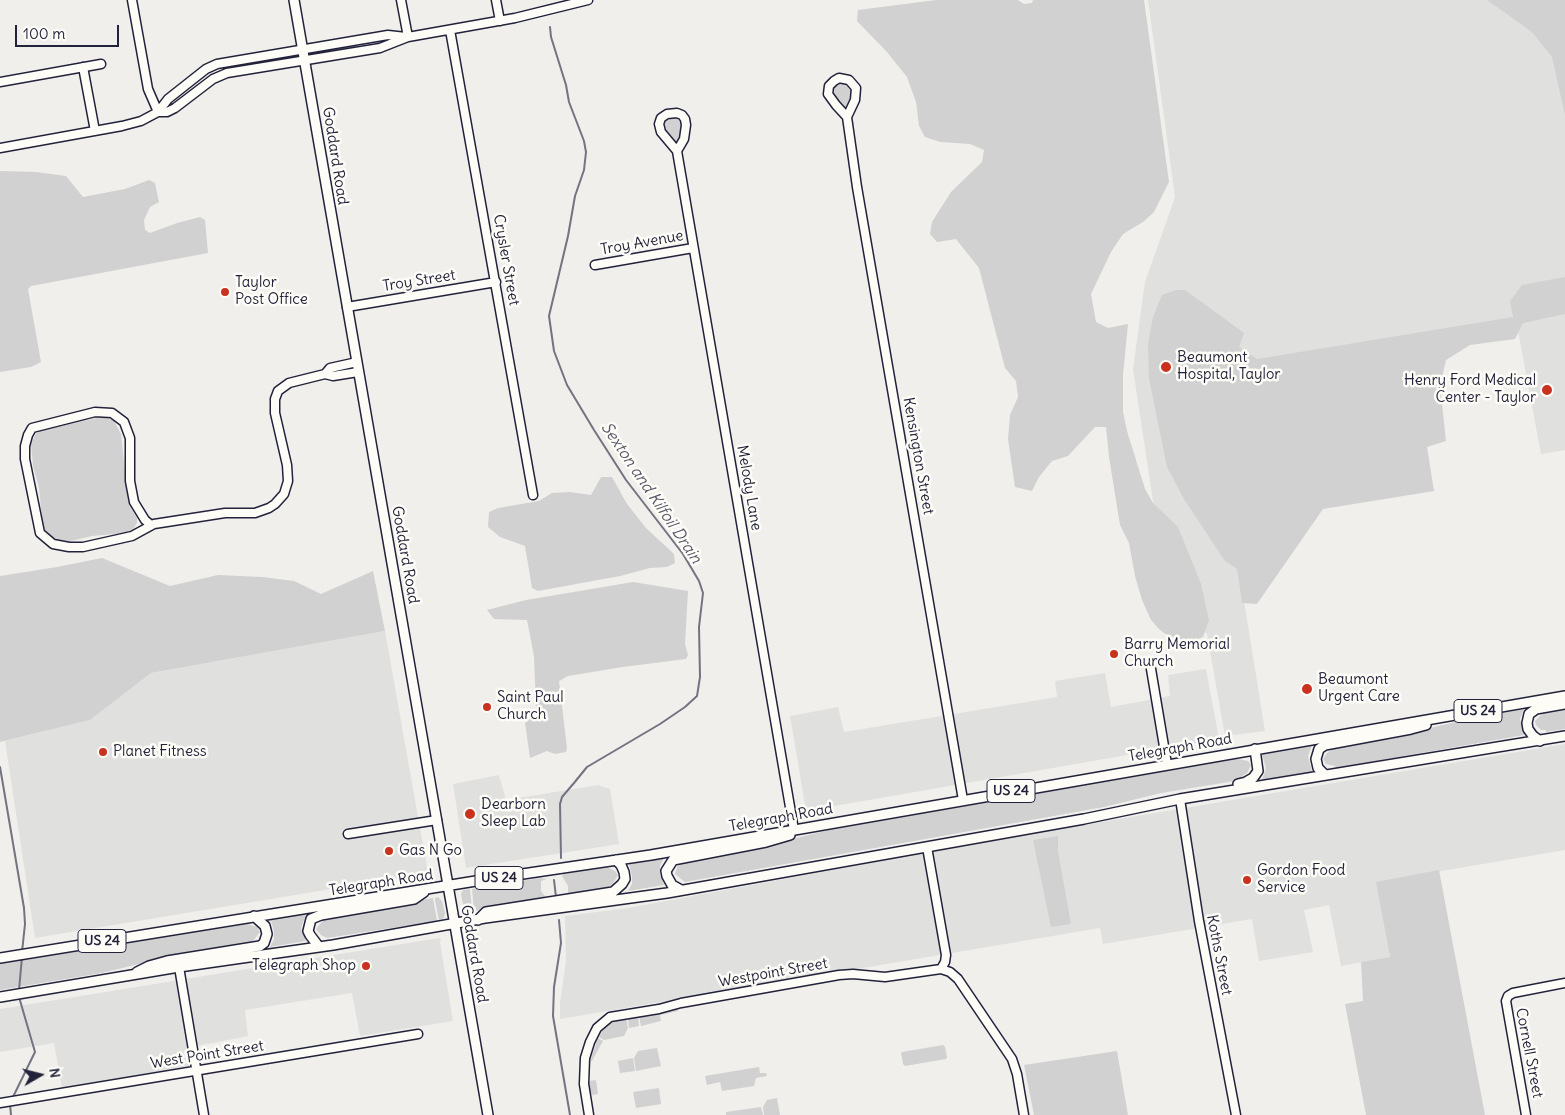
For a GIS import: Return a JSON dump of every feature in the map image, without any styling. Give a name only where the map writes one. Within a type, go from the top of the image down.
[{"type":"main road","name":"Goddard Road","points":[[294,0],[488,1115]]},
{"type":"main road","name":"Telegraph Road","points":[[0,958],[254,916],[616,860],[1565,696]]},
{"type":"main road","points":[[1540,741],[1528,729],[1529,714],[1536,709],[1565,704]]},
{"type":"main road","points":[[1325,774],[1318,768],[1316,759],[1319,749],[1325,745],[1411,729],[1423,726],[1439,718]]},
{"type":"main road","points":[[0,997],[320,947],[478,920],[682,890],[927,847],[1180,799],[1565,736]]},
{"type":"main road","points":[[1118,812],[1134,802],[1250,780],[1258,770],[1255,749]]},
{"type":"main road","points":[[682,890],[672,885],[667,876],[666,871],[673,860],[766,842],[813,826]]},
{"type":"main road","points":[[478,920],[486,912],[613,892],[625,879],[621,865],[616,860]]},
{"type":"main road","points":[[320,947],[308,931],[311,919],[321,915],[414,899],[426,890]]},
{"type":"main road","points":[[131,976],[149,966],[260,946],[264,943],[267,934],[264,926],[254,916]]},
{"type":"street","points":[[132,0],[148,90],[158,112]]},
{"type":"street","points":[[401,0],[408,37]]},
{"type":"street","points":[[496,0],[500,21]]},
{"type":"street","points":[[158,112],[167,112],[175,108],[220,74],[380,48],[408,37],[500,21],[588,0]]},
{"type":"street","name":"Crysler Street","points":[[450,30],[533,496]]},
{"type":"street","points":[[0,148],[141,121],[158,112],[168,99],[217,64],[388,35],[408,37]]},
{"type":"street","points":[[0,82],[101,64]]},
{"type":"street","points":[[83,67],[95,131]]},
{"type":"street","name":"Kensington Street","points":[[847,117],[828,94],[829,86],[839,78],[849,80],[856,88],[855,100],[847,117],[857,187],[963,800]]},
{"type":"street","points":[[677,113],[685,119],[686,132],[677,151],[661,132],[659,124],[661,118],[667,114],[677,113]]},
{"type":"street","name":"Melody Lane","points":[[677,151],[794,830]]},
{"type":"street","name":"Troy Avenue","points":[[595,265],[693,248]]},
{"type":"street","name":"Troy Street","points":[[347,307],[496,282]]},
{"type":"street","points":[[152,525],[145,520],[134,502],[130,481],[130,438],[124,422],[112,413],[96,412],[32,428],[25,446],[25,459],[40,532],[53,544],[69,547],[83,546],[132,536],[152,525],[225,513],[255,513],[269,508],[284,494],[288,481],[287,465],[275,413],[277,394],[282,387],[289,383],[325,374],[333,376],[358,367]]},
{"type":"street","points":[[1152,669],[1167,764]]},
{"type":"street","name":"Koths Street","points":[[1180,799],[1199,921],[1236,1115]]},
{"type":"street","points":[[348,834],[437,820]]},
{"type":"street","points":[[927,847],[946,955],[941,969],[950,972],[958,979],[1012,1059],[1017,1074],[1024,1115]]},
{"type":"street","points":[[179,968],[204,1115]]},
{"type":"street","name":"Westpoint Street","points":[[589,1115],[584,1084],[585,1058],[590,1042],[598,1028],[610,1017],[839,975],[853,974],[885,977],[941,969]]},
{"type":"street","name":"Cornell Street","points":[[1526,1115],[1506,1001],[1513,992],[1565,983]]},
{"type":"street","name":"West Point Street","points":[[0,1103],[418,1034]]},
{"type":"shaded area","points":[[936,0],[1018,0],[1024,4],[1032,3],[1033,0],[1144,0],[1169,182],[1154,212],[1143,222],[1123,234],[1111,252],[1091,294],[1096,322],[1108,328],[1128,324],[1123,375],[1123,412],[1127,431],[1145,489],[1153,503],[1178,527],[1201,584],[1209,620],[1203,637],[1195,640],[1177,639],[1164,633],[1151,620],[1142,600],[1135,576],[1129,543],[1120,525],[1106,427],[1095,427],[1068,456],[1052,461],[1039,477],[1032,491],[1015,487],[1008,439],[1010,415],[1018,397],[1016,381],[1005,368],[979,268],[956,239],[937,242],[930,234],[932,222],[951,192],[982,162],[984,150],[970,144],[940,142],[925,137],[919,126],[916,102],[907,77],[887,52],[857,21],[858,10]]},
{"type":"shaded area","name":"Beaumont Hospital, Taylor","points":[[1148,0],[1559,0],[1565,33],[1565,450],[1541,454],[1518,331],[1277,365],[1239,570],[1265,731],[1225,736],[1207,634],[1205,632],[1173,633],[1133,369],[1145,282],[1175,197]]},
{"type":"shaded area","points":[[1487,0],[1565,0],[1565,115],[1552,57],[1532,32]]},
{"type":"shaded area","points":[[843,80],[851,85],[853,96],[846,109],[835,99],[832,93],[833,84]]},
{"type":"shaded area","points":[[674,116],[682,122],[683,131],[677,146],[664,131],[665,120]]},
{"type":"shaded area","points":[[0,171],[36,172],[66,176],[83,197],[125,189],[149,180],[155,183],[159,202],[150,207],[144,220],[145,230],[150,233],[200,217],[205,220],[208,253],[31,286],[28,289],[41,362],[31,367],[0,372]]},
{"type":"shaded area","points":[[1565,277],[1565,314],[1523,323],[1515,339],[1470,345],[1446,360],[1440,386],[1446,441],[1427,447],[1434,491],[1323,509],[1257,604],[1242,603],[1237,569],[1225,561],[1184,499],[1167,467],[1149,378],[1148,344],[1153,317],[1162,295],[1176,290],[1185,290],[1244,333],[1239,347],[1257,359],[1513,317],[1510,301],[1522,285]]},
{"type":"shaded area","points":[[97,418],[108,418],[114,421],[121,434],[127,491],[130,507],[137,518],[137,523],[133,529],[125,533],[92,536],[67,542],[55,542],[45,534],[43,529],[39,488],[33,466],[31,444],[35,435],[40,430]]},
{"type":"shaded area","points":[[601,477],[612,477],[627,504],[646,528],[674,554],[675,563],[667,567],[650,568],[620,576],[538,591],[532,588],[525,546],[500,537],[488,527],[489,512],[498,508],[539,501],[552,493],[570,492],[591,495]]},
{"type":"shaded area","points":[[102,558],[170,586],[218,575],[262,577],[294,581],[321,594],[373,571],[385,631],[151,673],[90,720],[0,742],[0,576]]},
{"type":"shaded area","points":[[633,582],[688,591],[685,644],[688,655],[686,659],[568,676],[559,681],[566,752],[555,754],[547,751],[530,758],[525,723],[532,716],[536,708],[534,656],[527,620],[494,619],[487,610],[526,600]]},
{"type":"shaded area","points":[[385,631],[428,873],[35,938],[5,741],[90,720],[151,673]]},
{"type":"shaded area","points":[[1206,669],[1219,739],[806,811],[790,716],[838,707],[844,732],[1057,697],[1055,681],[1105,673],[1111,707],[1170,696],[1168,675]]},
{"type":"shaded area","points":[[1565,706],[1565,729],[1546,732],[1546,730],[1541,730],[1536,725],[1535,721],[1542,714]]},
{"type":"shaded area","points":[[1524,709],[1520,719],[1524,735],[1336,768],[1326,764],[1323,759],[1334,748]]},
{"type":"shaded area","points":[[1565,744],[1565,850],[1377,882],[1390,957],[1341,966],[1329,905],[1304,910],[1313,952],[1259,961],[1252,919],[1103,944],[1100,928],[560,1019],[560,1003],[566,961],[565,916],[628,908],[994,840]]},
{"type":"shaded area","points":[[1312,745],[1308,756],[1312,772],[1262,780],[1266,768],[1262,754]]},
{"type":"shaded area","points":[[1238,758],[1248,761],[1251,765],[1247,773],[1235,781],[1161,793],[1104,807],[685,882],[675,874],[677,867],[686,860],[767,845],[825,831]]},
{"type":"shaded area","points":[[499,775],[506,800],[598,785],[610,789],[619,844],[466,868],[453,784]]},
{"type":"shaded area","points":[[1058,836],[1058,851],[1071,924],[1051,927],[1033,840]]},
{"type":"shaded area","points":[[664,858],[660,866],[660,874],[664,885],[628,891],[632,884],[629,864]]},
{"type":"shaded area","points":[[607,867],[618,875],[608,888],[565,897],[568,893],[568,886],[562,876],[564,874]]},
{"type":"shaded area","points":[[1439,870],[1485,1115],[1366,1115],[1345,1004],[1363,1001],[1361,962],[1390,957],[1376,882]]},
{"type":"shaded area","points":[[540,878],[547,879],[541,881],[541,891],[547,899],[474,911],[472,889]]},
{"type":"shaded area","points":[[470,889],[472,910],[468,912],[464,909],[461,894],[463,890]]},
{"type":"shaded area","points":[[438,897],[442,901],[445,913],[444,918],[439,920],[435,900]]},
{"type":"shaded area","points":[[433,898],[437,921],[327,938],[316,929],[324,919],[335,914]]},
{"type":"shaded area","points":[[306,914],[301,928],[306,941],[270,947],[274,939],[271,920]]},
{"type":"shaded area","points":[[248,924],[257,927],[260,932],[253,941],[247,944],[155,960],[102,973],[0,990],[0,964]]},
{"type":"shaded area","points":[[439,938],[441,940],[453,1021],[360,1036],[352,993],[245,1010],[248,1036],[187,1048],[189,1066],[62,1088],[54,1043],[0,1052],[0,1009]]},
{"type":"shaded area","points":[[676,1008],[678,1011],[660,1015],[661,1021],[641,1026],[639,1016]]},
{"type":"shaded area","points":[[638,1016],[639,1026],[629,1028],[628,1018]]},
{"type":"shaded area","points":[[626,1018],[628,1028],[624,1036],[604,1040],[599,1037],[604,1028],[611,1022]]},
{"type":"shaded area","points":[[598,1038],[603,1041],[592,1061],[590,1061]]},
{"type":"shaded area","points":[[943,1045],[945,1047],[946,1059],[905,1066],[903,1064],[902,1052]]},
{"type":"shaded area","points":[[657,1048],[661,1066],[636,1071],[634,1058],[638,1051]]},
{"type":"shaded area","points":[[1117,1051],[1128,1115],[1034,1115],[1024,1065]]},
{"type":"shaded area","points":[[633,1058],[635,1071],[620,1073],[618,1061]]},
{"type":"shaded area","points":[[759,1067],[760,1073],[766,1073],[767,1076],[756,1078],[754,1086],[722,1091],[720,1082],[707,1085],[705,1076]]},
{"type":"shaded area","points":[[596,1080],[598,1094],[593,1095],[590,1093],[589,1081]]},
{"type":"shaded area","points":[[659,1088],[661,1104],[636,1108],[633,1092]]},
{"type":"shaded area","points":[[777,1098],[780,1115],[764,1115],[763,1107],[767,1100]]},
{"type":"shaded area","points":[[761,1107],[763,1115],[726,1115],[726,1112]]},
{"type":"waterway","name":"Sexton and Kilfoil Drain","points":[[550,27],[569,102],[584,141],[586,152],[584,170],[575,196],[568,236],[549,316],[554,351],[567,385],[594,430],[626,480],[683,554],[699,581],[703,593],[699,627],[700,677],[697,696],[685,707],[660,724],[587,767],[562,797],[560,804],[561,858]]},
{"type":"waterway","points":[[0,767],[24,908],[25,924],[22,952]]},
{"type":"waterway","name":"Sexton and Kilfoil Drain","points":[[554,880],[556,897]]},
{"type":"waterway","name":"Sexton and Kilfoil Drain","points":[[559,920],[561,943],[554,987],[553,1016],[570,1115]]},
{"type":"waterway","points":[[19,990],[22,957]]},
{"type":"waterway","points":[[12,1099],[35,1052],[19,997]]},
{"type":"waterway","points":[[10,1104],[11,1115]]},
{"type":"place","name":"Taylor Post Office","points":[[225,292]]},
{"type":"place","name":"Beaumont Hospital, Taylor","points":[[1166,367]]},
{"type":"place","name":"Henry Ford Medical Center - Taylor","points":[[1547,390]]},
{"type":"place","name":"Barry Memorial Church","points":[[1114,654]]},
{"type":"place","name":"Beaumont Urgent Care","points":[[1307,689]]},
{"type":"place","name":"Saint Paul Church","points":[[487,707]]},
{"type":"place","name":"Planet Fitness","points":[[103,752]]},
{"type":"place","name":"Dearborn Sleep Lab","points":[[470,814]]},
{"type":"place","name":"Gas N Go","points":[[389,851]]},
{"type":"place","name":"Gordon Food Service","points":[[1247,880]]},
{"type":"place","name":"Telegraph Shop","points":[[366,966]]}]
